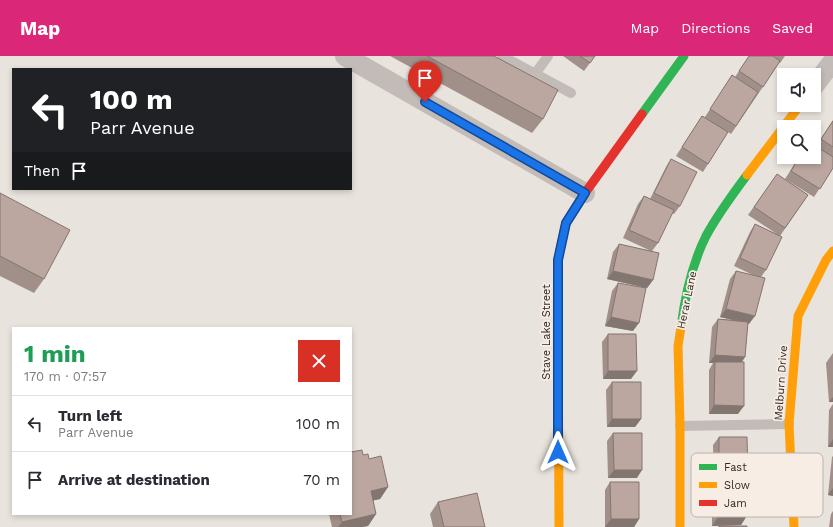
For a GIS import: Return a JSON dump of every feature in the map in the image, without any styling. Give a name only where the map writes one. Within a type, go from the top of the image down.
[{"type":"street","points":[[345,56],[585,193]]},
{"type":"street","name":"Stave Lake Street","points":[[559,527],[558,260],[566,223],[585,193],[684,56]]},
{"type":"street","points":[[821,77],[833,61]]},
{"type":"street","name":"Herar Lane","points":[[680,527],[678,346],[684,305],[693,269],[706,237],[728,200],[795,112]]},
{"type":"street","name":"Melburn Drive","points":[[791,453],[790,424],[798,316],[826,260],[833,251]]},
{"type":"street","name":"Melburn Drive","points":[[794,517],[794,527]]},
{"type":"lane","points":[[502,56],[571,93]]},
{"type":"lane","points":[[535,74],[548,56]]},
{"type":"lane","points":[[680,426],[790,424]]},
{"type":"building","points":[[427,56],[494,56],[558,90],[543,119]]},
{"type":"building","points":[[580,56],[595,56],[590,63]]},
{"type":"building","points":[[749,56],[773,56],[780,61],[763,87],[739,71]]},
{"type":"building","points":[[732,75],[758,92],[736,126],[710,109]]},
{"type":"building","points":[[702,116],[728,132],[708,164],[682,147]]},
{"type":"building","points":[[833,121],[833,147],[821,139]]},
{"type":"building","points":[[821,149],[833,157],[833,168],[820,189],[791,171],[795,164],[821,164]]},
{"type":"building","points":[[671,159],[697,172],[680,206],[654,193]]},
{"type":"building","points":[[777,174],[808,195],[785,228],[754,207]]},
{"type":"building","points":[[0,193],[70,230],[44,279],[0,256]]},
{"type":"building","points":[[644,196],[674,210],[658,243],[629,230]]},
{"type":"building","points":[[755,224],[782,237],[766,270],[740,258]]},
{"type":"building","points":[[619,244],[659,253],[653,280],[613,271]]},
{"type":"building","points":[[736,271],[765,278],[755,316],[726,309]]},
{"type":"building","points":[[618,283],[646,288],[639,323],[611,317]]},
{"type":"building","points":[[718,319],[748,322],[745,357],[715,355]]},
{"type":"building","points":[[608,334],[636,334],[637,371],[608,371]]},
{"type":"building","points":[[715,362],[744,362],[744,406],[714,405]]},
{"type":"building","points":[[612,382],[641,382],[641,419],[612,419]]},
{"type":"building","points":[[613,433],[642,433],[642,470],[614,470]]},
{"type":"building","points":[[719,437],[747,437],[747,453],[719,453]]},
{"type":"building","points":[[362,450],[363,455],[368,454],[369,459],[381,456],[388,487],[371,491],[376,514],[342,522],[340,515],[352,515],[352,452]]},
{"type":"building","points":[[610,482],[639,482],[639,519],[611,519]]},
{"type":"building","points":[[477,493],[485,527],[444,527],[438,502]]},
{"type":"building","points":[[747,526],[747,527],[719,527]]},
{"type":"traffic: fast","points":[[642,114],[684,56]]},
{"type":"traffic: fast","points":[[681,327],[690,280],[701,247],[715,220],[747,175]]},
{"type":"traffic: slow","points":[[747,175],[795,112]]},
{"type":"traffic: slow","points":[[790,453],[789,424],[798,316],[826,260],[833,251]]},
{"type":"traffic: slow","points":[[558,279],[559,527]]},
{"type":"traffic: slow","points":[[680,527],[678,346],[681,327]]},
{"type":"traffic: slow","points":[[794,517],[794,527]]},
{"type":"traffic: jam","points":[[558,279],[558,260],[566,223],[585,193],[642,114]]},
{"type":"route","points":[[425,102],[585,193],[566,223],[558,260],[558,452]]}]
